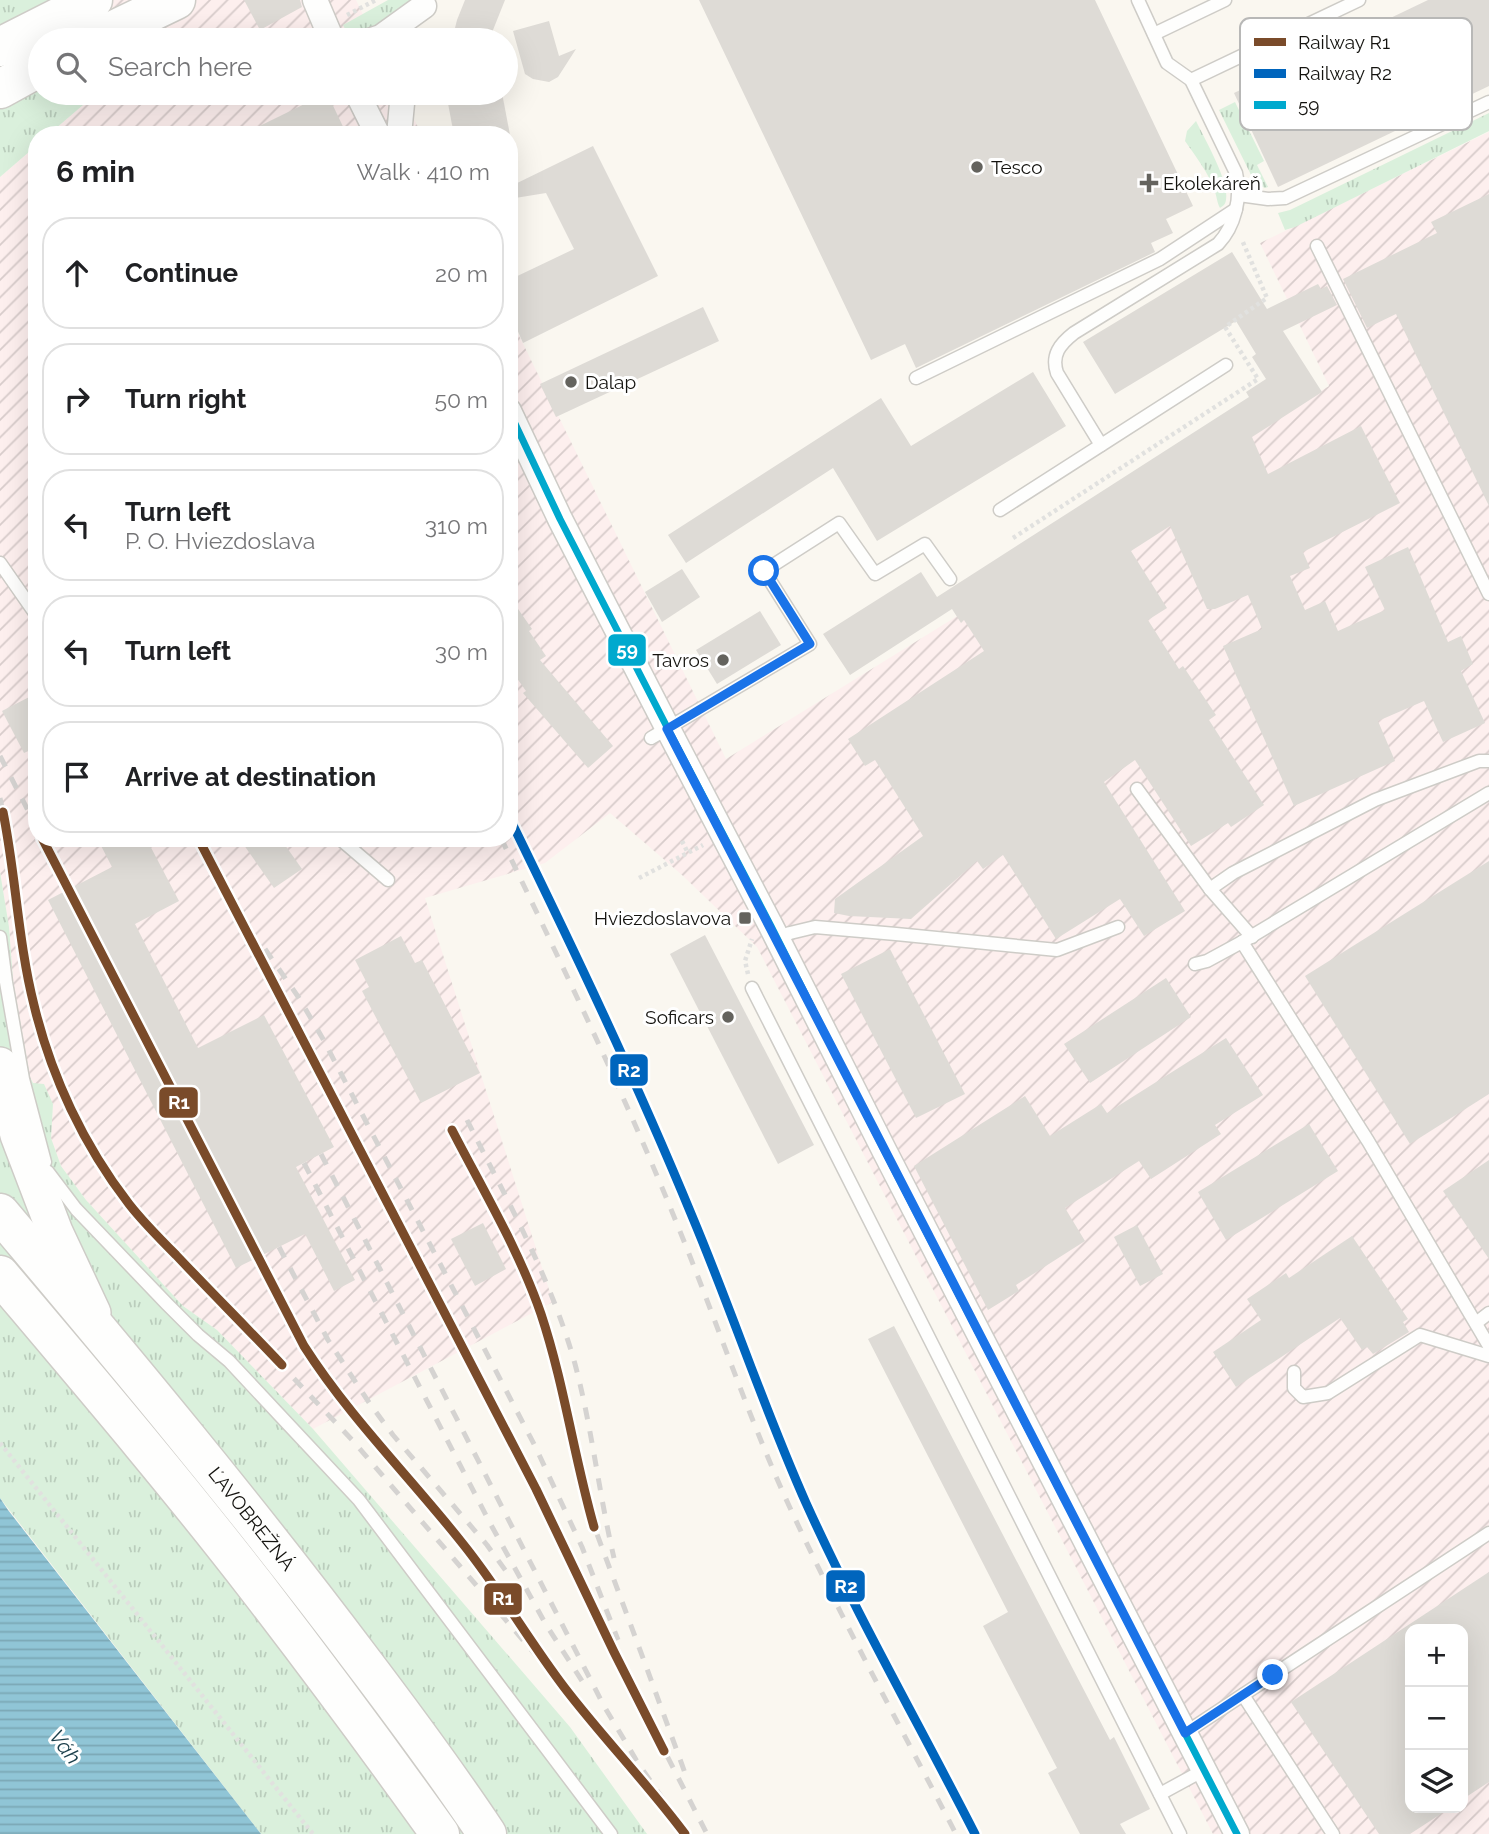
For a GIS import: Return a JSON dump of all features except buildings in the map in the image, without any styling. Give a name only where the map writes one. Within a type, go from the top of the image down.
[{"type":"main road","points":[[38,28],[93,0]]},
{"type":"main road","points":[[118,28],[176,0]]},
{"type":"main road","points":[[0,47],[28,33]]},
{"type":"main road","points":[[0,89],[28,74]]},
{"type":"main road","points":[[0,1065],[18,1135],[55,1232],[103,1336]]},
{"type":"main road","name":"ĽAVOBREŽNÁ","points":[[0,1213],[286,1559],[407,1720],[487,1834]]},
{"type":"main road","name":"ĽAVOBREŽNÁ","points":[[0,1275],[256,1586],[440,1834]]},
{"type":"street","points":[[315,0],[335,28]]},
{"type":"street","points":[[393,28],[425,3]]},
{"type":"street","points":[[416,28],[425,3]]},
{"type":"street","points":[[364,105],[374,126]]},
{"type":"street","points":[[400,126],[402,105]]},
{"type":"street","points":[[518,430],[659,734],[723,835],[1237,1834]]},
{"type":"lane","points":[[1101,445],[1056,373],[1054,363],[1059,347],[1073,333],[1217,244],[1229,228],[1239,195],[1236,173],[1191,80],[1167,63],[1138,0]]},
{"type":"lane","points":[[1154,34],[1225,0]]},
{"type":"lane","points":[[1321,18],[1359,0]]},
{"type":"lane","points":[[1191,80],[1240,57]]},
{"type":"lane","points":[[1472,110],[1489,102]]},
{"type":"lane","points":[[1239,195],[1268,200],[1284,198],[1429,130]]},
{"type":"lane","points":[[916,378],[1160,259],[1236,209]]},
{"type":"lane","points":[[1317,246],[1489,594]]},
{"type":"lane","points":[[1000,510],[1226,365]]},
{"type":"lane","points":[[659,734],[810,644],[764,571],[839,523],[875,574],[925,544],[950,579]]},
{"type":"lane","points":[[0,563],[28,603]]},
{"type":"lane","points":[[1210,889],[1233,873],[1375,800],[1479,761],[1489,761]]},
{"type":"lane","points":[[1137,789],[1247,939],[1489,1346]]},
{"type":"lane","points":[[1195,964],[1207,961],[1247,939],[1489,793]]},
{"type":"lane","points":[[350,847],[388,880]]},
{"type":"lane","points":[[773,932],[815,928],[1057,950],[1118,927]]},
{"type":"lane","points":[[0,937],[23,1079],[46,1171],[76,1209],[175,1312],[229,1361],[359,1500],[611,1834]]},
{"type":"lane","points":[[752,988],[1180,1834]]},
{"type":"lane","points":[[1476,1323],[1489,1313]]},
{"type":"lane","points":[[1294,1372],[1294,1388],[1303,1397],[1328,1393],[1420,1335],[1489,1356]]},
{"type":"lane","points":[[1185,1733],[1489,1533]]},
{"type":"lane","points":[[1243,1695],[1333,1834]]},
{"type":"lane","points":[[1160,1794],[1204,1770]]},
{"type":"path","points":[[337,28],[376,0]]},
{"type":"path","points":[[639,878],[723,835]]},
{"type":"path","points":[[682,841],[688,853]]},
{"type":"path","points":[[752,988],[745,961],[753,936],[773,932]]},
{"type":"path","points":[[0,1443],[313,1834]]},
{"type":"shaded area","points":[[57,0],[356,0],[369,28],[72,28]]},
{"type":"shaded area","points":[[83,105],[407,105],[418,126],[58,126]]},
{"type":"shaded area","points":[[1489,132],[1489,1834],[1213,1834],[757,947],[682,875],[610,813],[545,863],[425,898],[553,1302],[313,1429],[217,1330],[183,1306],[86,1200],[61,1166],[51,1138],[53,1104],[30,1077],[13,981],[9,927],[0,872],[0,177],[28,153],[28,847],[518,847],[518,333],[726,759],[1329,386],[1260,243]]},
{"type":"green space","points":[[0,0],[57,0],[72,28],[28,28],[28,105],[83,105],[58,126],[28,126],[28,153],[0,177]]},
{"type":"green space","points":[[388,0],[412,0],[375,28],[344,28],[343,25]]},
{"type":"green space","points":[[1235,102],[1240,112],[1240,130],[1249,130],[1264,161],[1257,165],[1268,187],[1255,183],[1219,110]]},
{"type":"green space","points":[[1489,113],[1489,131],[1285,230],[1278,213],[1290,210],[1454,130],[1472,130],[1472,121]]},
{"type":"green space","points":[[1196,121],[1224,182],[1226,200],[1220,208],[1209,178],[1185,141],[1187,131]]},
{"type":"green space","points":[[0,872],[9,927],[13,981],[30,1077],[33,1083],[44,1084],[53,1104],[51,1138],[61,1166],[86,1200],[183,1306],[217,1330],[313,1429],[570,1727],[647,1834],[261,1834],[0,1498]]},
{"type":"water","name":"Váh","points":[[0,1498],[8,1510],[261,1834],[0,1834]]},
{"type":"railway","points":[[0,756],[28,810]]},
{"type":"railway","points":[[0,798],[34,1007],[58,1081],[98,1158],[130,1205],[354,1442],[586,1714]]},
{"type":"railway","points":[[47,847],[68,889]]},
{"type":"railway","points":[[203,847],[536,1489],[614,1652],[707,1834]]},
{"type":"railway","points":[[505,847],[636,1126],[791,1510],[956,1834]]},
{"type":"railway","points":[[265,949],[323,1039],[535,1446],[582,1547],[618,1640]]},
{"type":"railway","points":[[467,1120],[541,1270],[565,1332],[581,1388],[614,1558]]},
{"type":"railway","points":[[452,1130],[519,1261],[540,1313],[597,1534],[685,1773]]},
{"type":"railway","points":[[321,1154],[604,1706],[638,1763],[687,1834]]},
{"type":"railway","points":[[304,1163],[490,1523],[545,1623],[582,1681]]},
{"type":"railway","points":[[279,1247],[328,1340],[370,1404],[487,1545],[511,1578]]},
{"type":"railway","points":[[257,1258],[323,1376],[464,1545],[523,1629]]},
{"type":"railway","points":[[863,1619],[975,1834]]},
{"type":"railway","points":[[581,1708],[635,1772]]},
{"type":"rail line","name":"R1","points":[[3,812],[24,957],[34,1005],[50,1058],[71,1109],[98,1158],[134,1211],[282,1365]]},
{"type":"rail line","name":"R2","points":[[518,835],[604,1015],[671,1165],[806,1503],[867,1628],[975,1834]]},
{"type":"rail line","name":"R1","points":[[47,847],[304,1346],[361,1423],[477,1561],[564,1687],[685,1834]]},
{"type":"rail line","name":"R1","points":[[203,847],[536,1489],[664,1751]]},
{"type":"rail line","name":"R1","points":[[452,1130],[511,1243],[541,1314],[594,1527]]},
{"type":"transit line","name":"59","points":[[518,430],[560,519],[1237,1834]]},
{"type":"place","name":"Tesco","points":[[977,167]]},
{"type":"place","name":"Ekolekáreň","points":[[1149,183]]},
{"type":"place","name":"Dalap","points":[[571,382]]},
{"type":"place","name":"Tavros","points":[[723,660]]},
{"type":"place","name":"Hviezdoslavova","points":[[745,918]]},
{"type":"place","name":"Soficars","points":[[728,1017]]},
{"type":"route","points":[[764,571],[810,644],[667,729],[1185,1733],[1273,1675]]}]
